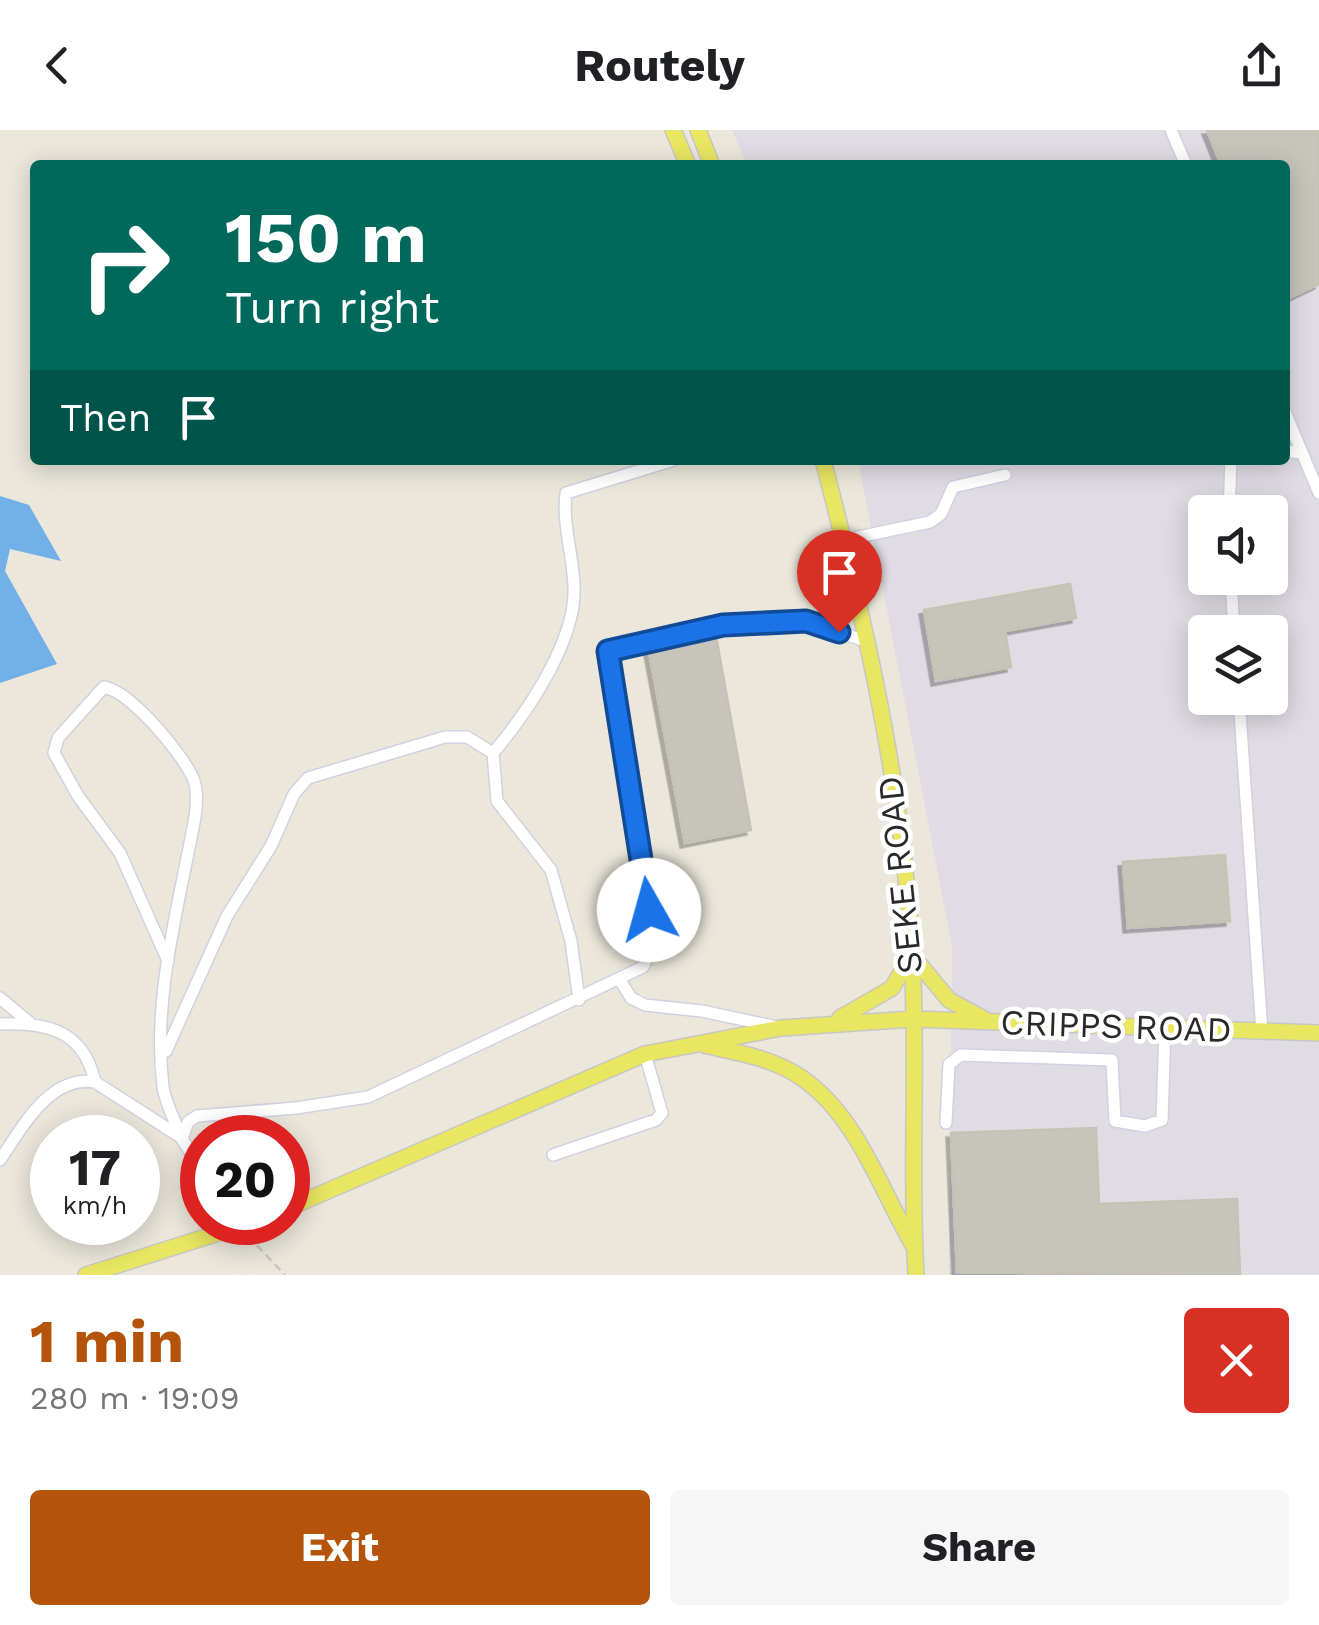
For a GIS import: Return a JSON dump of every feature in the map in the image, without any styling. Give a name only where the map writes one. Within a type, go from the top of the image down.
[{"type":"main road","points":[[673,130],[686,160]]},
{"type":"main road","points":[[698,130],[710,160]]},
{"type":"main road","name":"SEKE ROAD","points":[[822,465],[868,642],[904,869],[912,955],[916,1275]]},
{"type":"main road","points":[[827,1023],[880,998],[892,988],[912,955],[949,1000],[990,1022]]},
{"type":"main road","name":"CRIPPS ROAD","points":[[310,1199],[645,1054],[781,1028],[913,1019],[1319,1032]]},
{"type":"main road","points":[[695,1043],[762,1058],[793,1072],[817,1090],[860,1144],[914,1247]]},
{"type":"main road","points":[[86,1275],[180,1244]]},
{"type":"street","points":[[1172,130],[1184,160]]},
{"type":"street","points":[[1290,424],[1319,493]]},
{"type":"street","points":[[1290,452],[1301,452]]},
{"type":"street","points":[[579,1000],[571,941],[551,870],[497,801],[493,752],[520,721],[570,628],[575,592],[566,492],[657,465]]},
{"type":"street","points":[[1230,495],[1231,465]]},
{"type":"street","points":[[844,540],[930,522],[941,514],[954,486],[1005,475]]},
{"type":"street","points":[[206,1115],[368,1096],[579,1000],[644,966],[653,945],[641,838],[608,651],[723,625],[806,621],[868,642]]},
{"type":"street","points":[[168,961],[120,853],[78,796],[54,752],[58,738],[104,687],[120,692],[169,742],[194,779],[195,817],[168,961],[159,1008],[164,1088],[180,1133]]},
{"type":"street","points":[[1240,715],[1262,1032]]},
{"type":"street","points":[[163,1057],[227,916],[271,846],[294,794],[308,778],[445,737],[466,738],[493,752]]},
{"type":"street","points":[[620,980],[631,998],[645,1005],[702,1011],[781,1028]]},
{"type":"street","points":[[0,998],[30,1023],[75,1040],[90,1058],[95,1082]]},
{"type":"street","points":[[0,1024],[30,1023]]},
{"type":"street","points":[[946,1123],[949,1064],[961,1055],[1112,1060],[1115,1121],[1152,1126],[1162,1120],[1166,1029]]},
{"type":"street","points":[[554,1154],[656,1120],[663,1103],[645,1054]]},
{"type":"street","points":[[0,1160],[60,1085],[80,1079],[95,1082],[180,1138]]},
{"type":"path","points":[[260,1245],[285,1275]]},
{"type":"shaded area","points":[[732,130],[1319,130],[1319,1275],[949,1275],[952,946],[859,465],[1290,465],[1290,160],[745,160]]},
{"type":"water","points":[[0,496],[29,505],[61,561],[10,549],[5,571],[57,664],[0,683]]},
{"type":"building","points":[[1207,130],[1319,130],[1319,284],[1290,298],[1290,160],[1219,160]]},
{"type":"building","points":[[1070,584],[1076,618],[1005,631],[1011,667],[936,681],[924,610]]},
{"type":"building","points":[[716,636],[751,830],[685,843],[649,651]]},
{"type":"building","points":[[1225,855],[1230,921],[1128,928],[1123,862]]},
{"type":"building","points":[[1096,1128],[1099,1204],[1237,1199],[1240,1275],[957,1272],[951,1133]]},
{"type":"route","points":[[649,910],[641,838],[615,710],[608,651],[723,625],[806,621],[839,632]]}]
